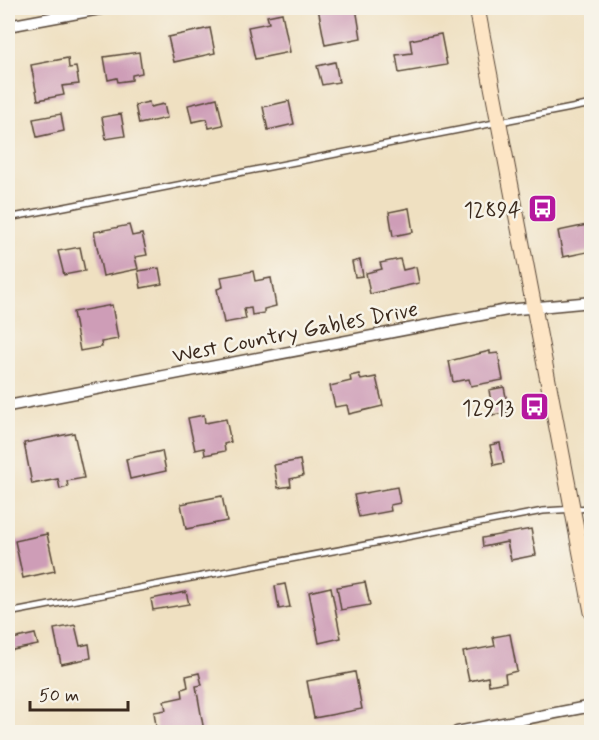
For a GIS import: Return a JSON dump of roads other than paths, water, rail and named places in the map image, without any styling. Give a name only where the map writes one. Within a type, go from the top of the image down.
[{"type":"main road","points":[[477,8],[591,612]]},
{"type":"street","points":[[8,26],[105,8]]},
{"type":"street","name":"West Country Gables Drive","points":[[8,406],[507,310],[591,302]]},
{"type":"street","points":[[458,732],[591,706]]},
{"type":"lane","points":[[8,218],[591,104]]},
{"type":"lane","points":[[8,613],[531,513],[591,508]]},
{"type":"place","name":"12894","points":[[542,209]]},
{"type":"place","name":"12913","points":[[535,407]]}]
